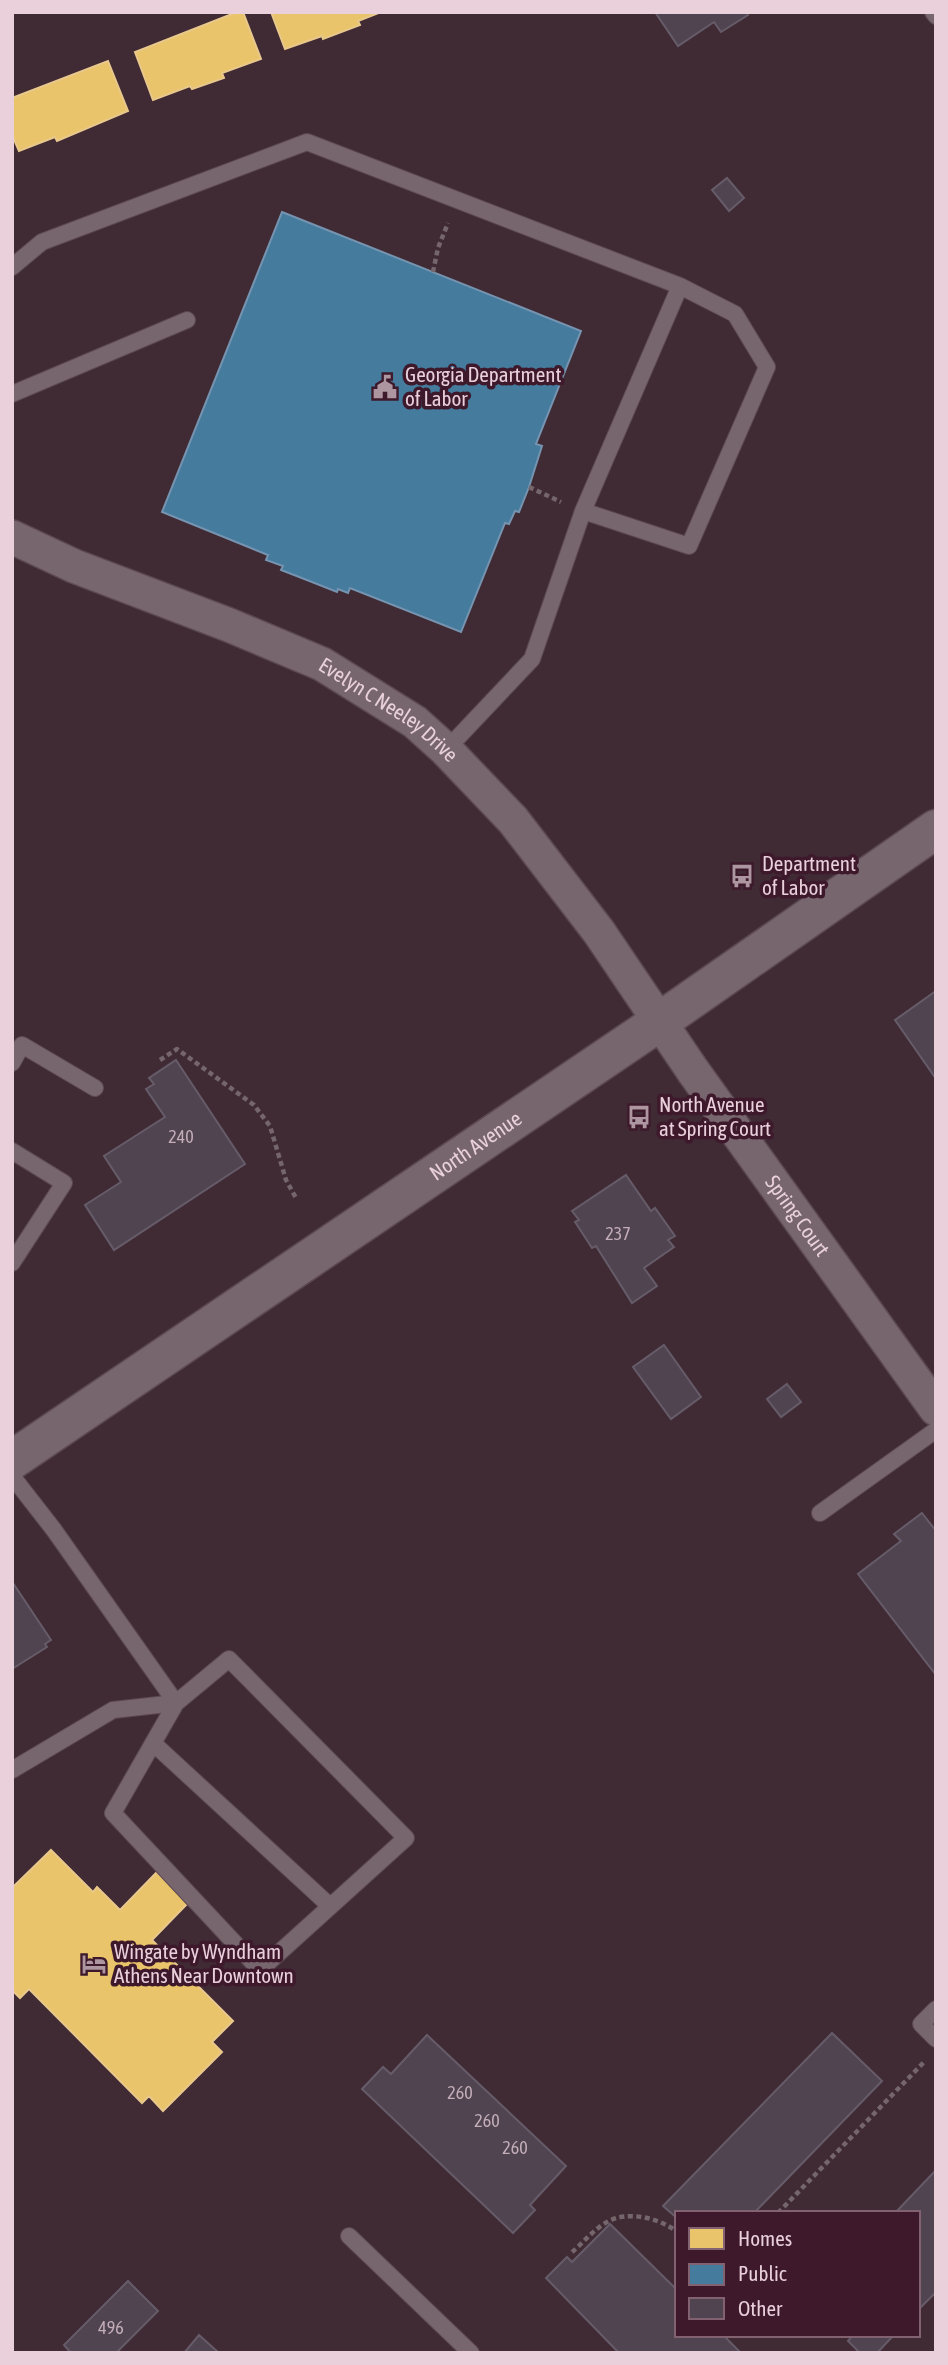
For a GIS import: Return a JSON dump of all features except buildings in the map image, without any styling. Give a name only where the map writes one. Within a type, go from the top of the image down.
[{"type":"main road","name":"North Avenue","points":[[15,1458],[659,1022],[936,828]]},
{"type":"street","name":"Evelyn C Neeley Drive","points":[[12,537],[74,566],[322,664],[415,722],[446,750],[513,820],[599,932],[659,1022]]},
{"type":"street","name":"Spring Court","points":[[659,1022],[936,1409]]},
{"type":"lane","points":[[12,267],[43,242],[307,142],[680,286],[735,314],[767,367],[689,546],[583,511]]},
{"type":"lane","points":[[446,750],[532,659],[583,511],[680,286]]},
{"type":"lane","points":[[12,394],[187,320]]},
{"type":"lane","points":[[12,1063],[22,1045],[96,1088]]},
{"type":"lane","points":[[12,1151],[64,1183],[12,1263]]},
{"type":"lane","points":[[820,1513],[936,1430]]},
{"type":"lane","points":[[15,1458],[62,1541],[176,1703]]},
{"type":"lane","points":[[229,1659],[405,1838],[260,1970],[113,1813],[153,1743],[176,1703],[229,1659]]},
{"type":"lane","points":[[12,1770],[113,1710],[176,1703]]},
{"type":"lane","points":[[153,1743],[330,1906]]},
{"type":"lane","points":[[936,2009],[921,2024],[936,2039]]},
{"type":"lane","points":[[349,2236],[471,2353]]},
{"type":"path","points":[[433,272],[438,248]]},
{"type":"path","points":[[529,487],[565,503]]},
{"type":"path","points":[[160,1060],[177,1049],[254,1105],[270,1126],[283,1171],[296,1198]]},
{"type":"path","points":[[780,2211],[928,2058]]},
{"type":"path","points":[[572,2252],[607,2222],[622,2217],[655,2219],[675,2231]]},
{"type":"place","name":"Georgia Department of Labor","points":[[385,387]]},
{"type":"place","name":"Department of Labor","points":[[742,876]]},
{"type":"place","name":"North Avenue at Spring Court","points":[[639,1117]]},
{"type":"place","name":"Wingate by Wyndham Athens Near Downtown","points":[[94,1964]]}]
